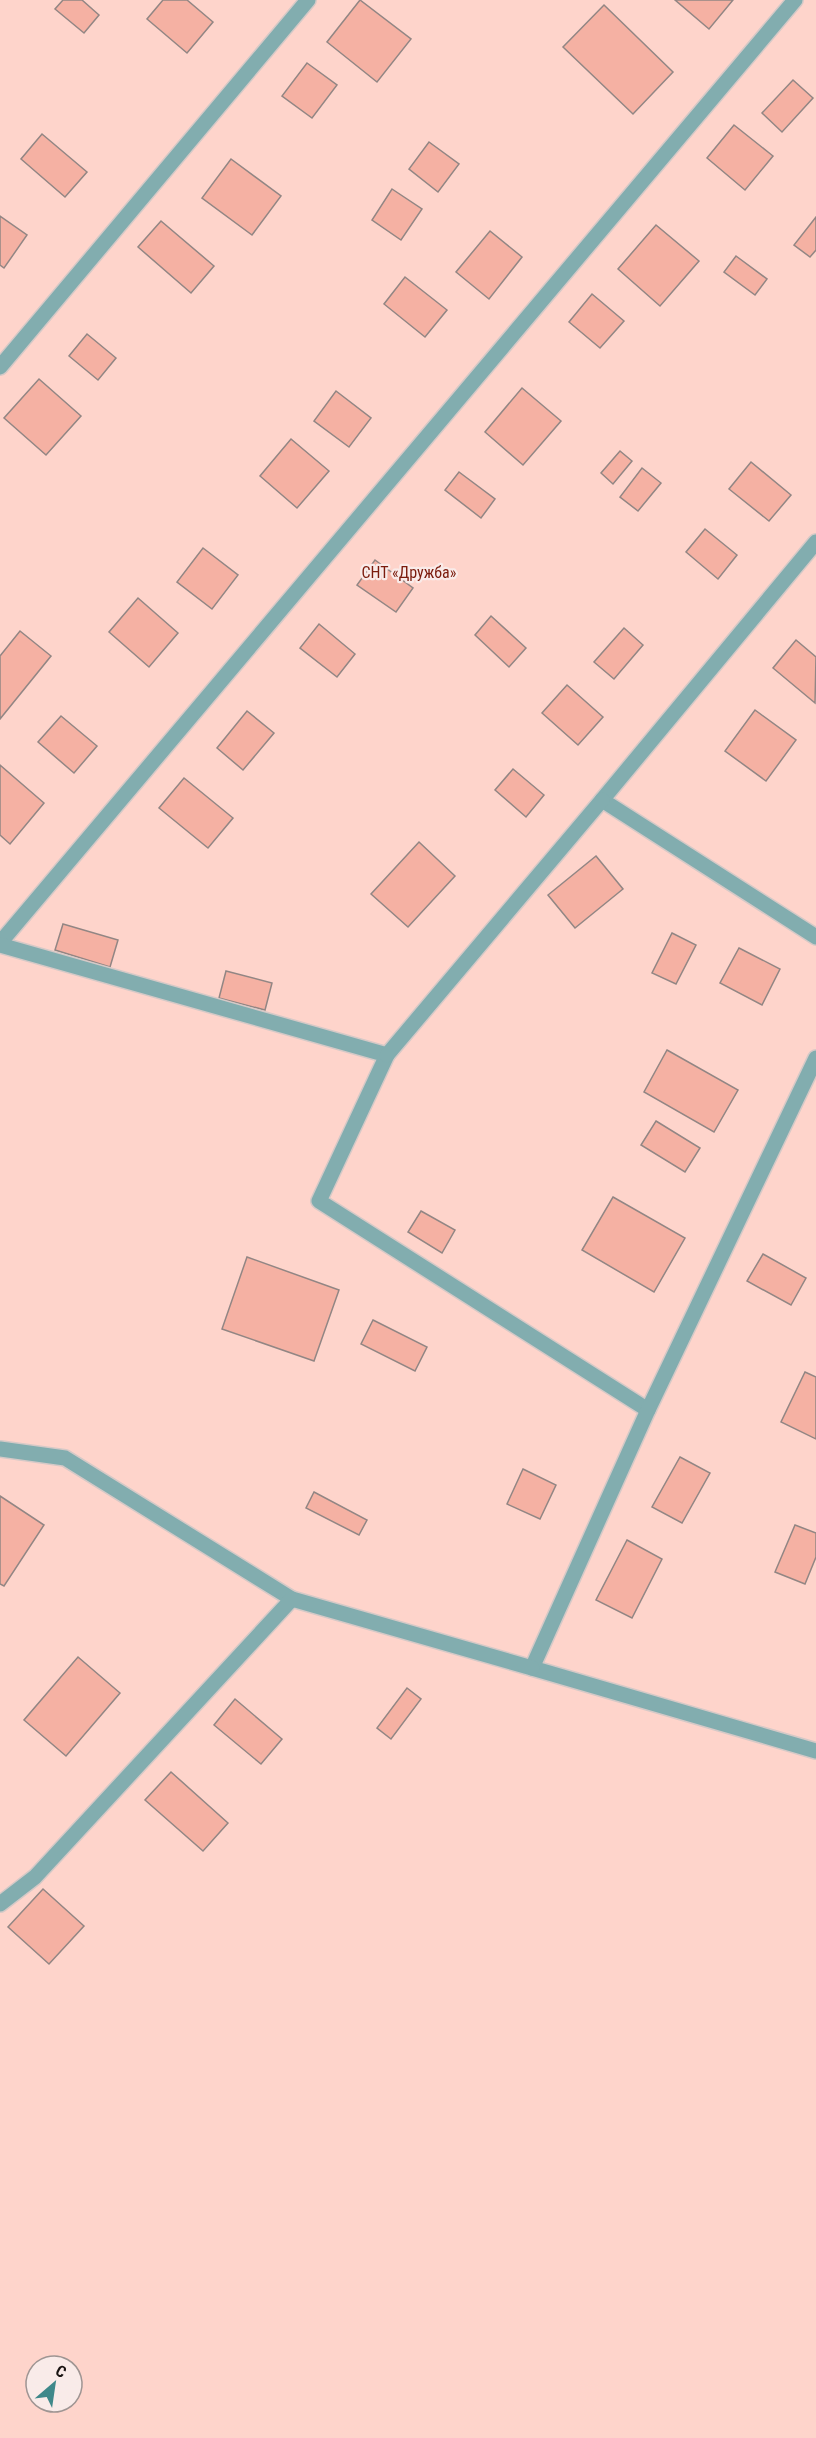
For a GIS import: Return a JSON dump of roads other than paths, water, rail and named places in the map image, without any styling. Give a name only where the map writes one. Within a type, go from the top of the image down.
[{"type":"lane","points":[[0,367],[308,0]]},
{"type":"lane","points":[[387,1055],[0,944],[795,0]]},
{"type":"lane","points":[[648,1410],[319,1201],[387,1055],[816,542]]},
{"type":"lane","points":[[602,800],[816,937]]},
{"type":"lane","points":[[532,1668],[648,1410],[816,1058]]},
{"type":"lane","points":[[0,1449],[65,1458],[291,1599],[816,1751]]},
{"type":"lane","points":[[0,1904],[35,1877],[291,1599]]},
{"type":"park label","name":"СНТ «Дружба»","points":[[409,572]]}]
